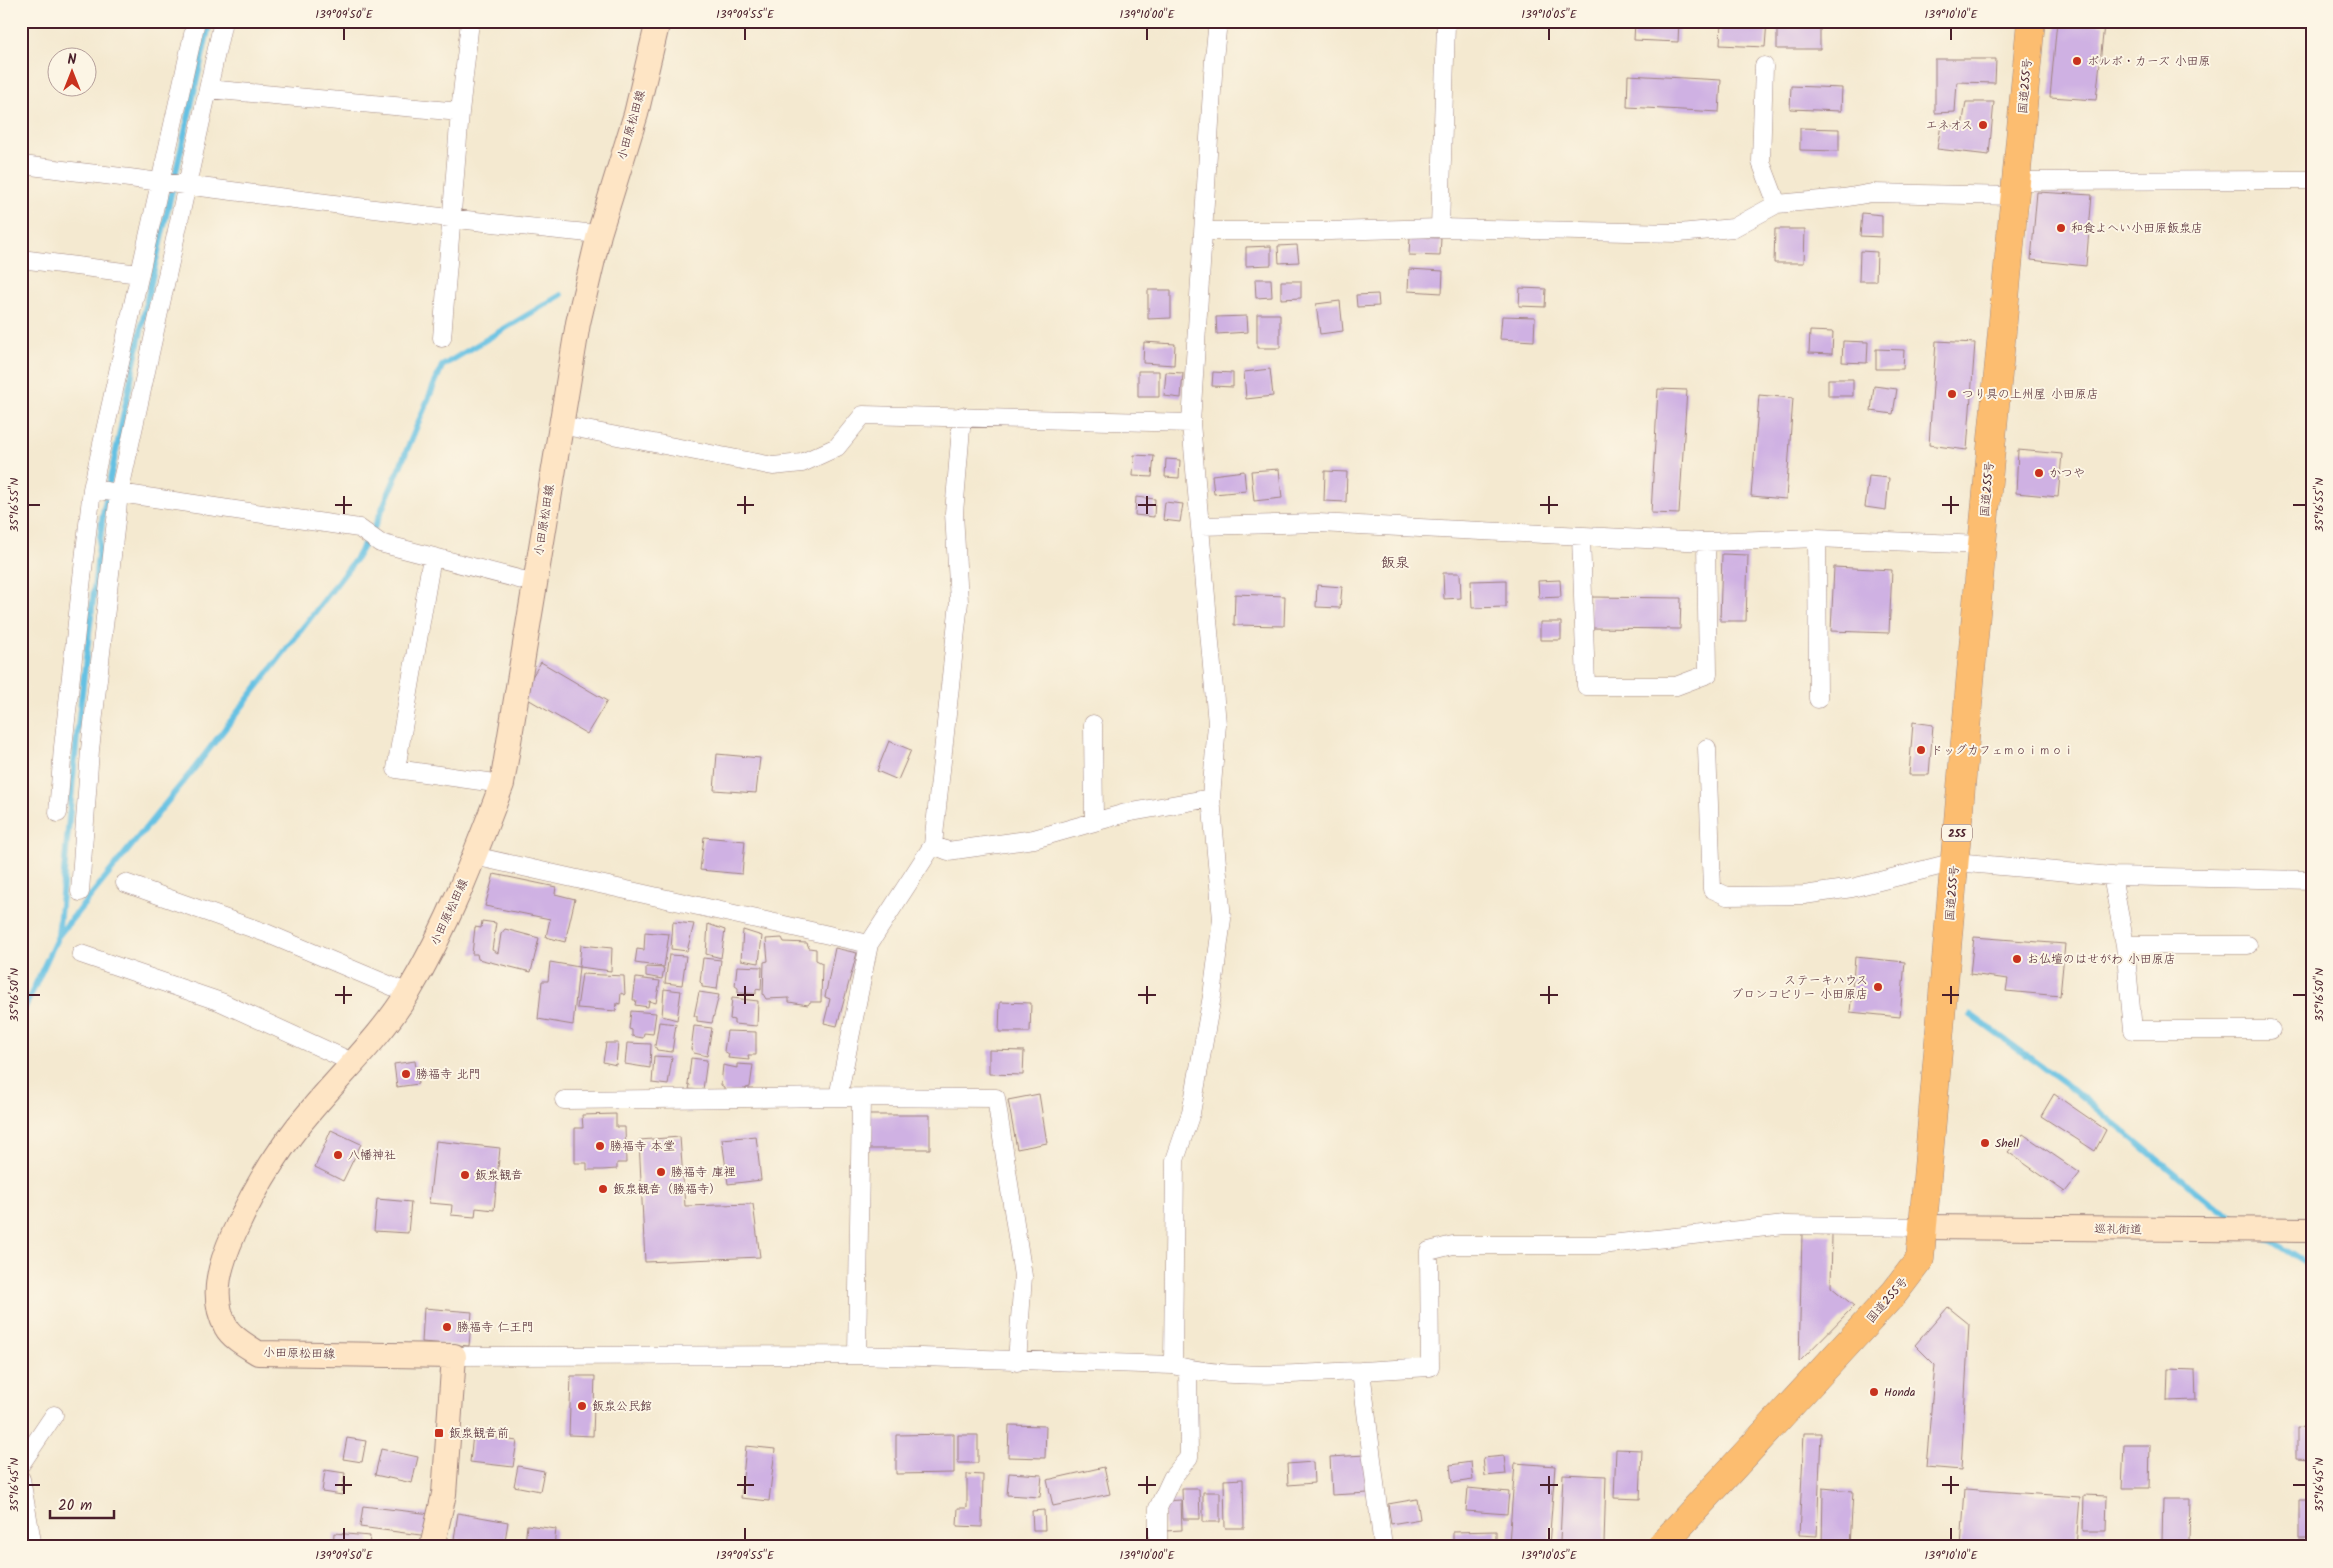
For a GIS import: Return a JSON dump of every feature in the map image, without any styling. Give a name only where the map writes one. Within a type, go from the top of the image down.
[{"type":"highway","name":"国道255号","points":[[1660,1547],[1895,1292],[1920,1260],[1982,545],[2031,21]]},
{"type":"main road","name":"小田原松田線","points":[[454,1356],[258,1353],[226,1328],[217,1300],[221,1263],[249,1200],[276,1155],[313,1108],[354,1063],[408,993],[437,940],[474,856],[502,784],[578,323],[599,234],[636,114],[658,21]]},
{"type":"main road","name":"巡礼街道","points":[[1923,1227],[2312,1230]]},
{"type":"main road","points":[[432,1547],[444,1494],[454,1356]]},
{"type":"street","points":[[58,812],[63,747],[92,489],[196,21]]},
{"type":"street","points":[[80,892],[90,750],[119,494],[223,21]]},
{"type":"street","points":[[442,338],[460,112],[470,21]]},
{"type":"street","points":[[1158,1547],[1158,1508],[1172,1478],[1189,1457],[1180,1367],[1175,1160],[1191,1113],[1212,996],[1222,919],[1211,798],[1217,724],[1191,423],[1218,21]]},
{"type":"street","points":[[1440,228],[1446,23]]},
{"type":"street","points":[[1764,66],[1761,162],[1777,204]]},
{"type":"street","points":[[208,89],[460,112]]},
{"type":"street","points":[[21,165],[186,184],[452,220],[599,234]]},
{"type":"street","points":[[1204,231],[1330,231],[1440,228],[1680,233],[1733,228],[1777,204],[1843,198],[1872,193],[2312,180]]},
{"type":"street","points":[[21,259],[139,274]]},
{"type":"street","points":[[560,424],[773,466],[802,463],[838,448],[863,415],[1191,423]]},
{"type":"street","points":[[838,1097],[869,944],[933,845],[959,602],[954,513],[962,416]]},
{"type":"street","points":[[92,489],[359,528],[380,543],[534,583]]},
{"type":"street","points":[[1200,526],[1318,523],[1706,542],[1817,538],[1982,545]]},
{"type":"street","points":[[1581,536],[1586,686],[1676,686],[1708,674],[1706,542]]},
{"type":"street","points":[[1817,538],[1818,699]]},
{"type":"street","points":[[432,557],[396,770],[502,784]]},
{"type":"street","points":[[1093,724],[1094,822]]},
{"type":"street","points":[[63,747],[90,750]]},
{"type":"street","points":[[1707,748],[1712,889],[1727,896],[1804,895],[1852,888],[1954,862],[2112,876],[2312,880]]},
{"type":"street","points":[[933,845],[948,851],[1034,839],[1126,812],[1211,798]]},
{"type":"street","points":[[474,856],[869,944]]},
{"type":"street","points":[[2112,876],[2125,945],[2133,1030],[2271,1030]]},
{"type":"street","points":[[125,883],[266,933],[408,993]]},
{"type":"street","points":[[2125,945],[2248,945]]},
{"type":"street","points":[[81,954],[221,1002],[354,1063]]},
{"type":"street","points":[[564,1100],[838,1097],[996,1098],[1023,1276],[1017,1362]]},
{"type":"street","points":[[857,1355],[861,1098]]},
{"type":"street","points":[[454,1356],[857,1355],[1180,1367],[1249,1374],[1430,1367],[1429,1251],[1453,1245],[1601,1245],[1785,1225],[1923,1227]]},
{"type":"street","points":[[1361,1371],[1383,1547]]},
{"type":"street","points":[[21,1464],[54,1415]]},
{"type":"street","points":[[21,1479],[33,1547]]},
{"type":"building","points":[[1635,21],[1679,21],[1678,42],[1634,40]]},
{"type":"building","points":[[1721,21],[1767,21],[1765,47],[1720,45]]},
{"type":"building","points":[[1777,21],[1820,21],[1820,49],[1777,49]]},
{"type":"building","name":"ボルボ・カーズ 小田原","points":[[2057,21],[2104,25],[2096,100],[2050,97]]},
{"type":"building","points":[[1935,59],[1996,59],[1995,83],[1957,82],[1955,112],[1935,113]]},
{"type":"building","points":[[1628,75],[1721,80],[1719,112],[1627,107]]},
{"type":"building","points":[[1791,86],[1842,88],[1841,111],[1790,109]]},
{"type":"building","points":[[1966,102],[1994,102],[1989,155],[1937,149],[1941,125],[1962,127]]},
{"type":"building","points":[[1800,128],[1839,129],[1839,151],[1800,150]]},
{"type":"building","name":"和食よへい小田原飯泉店","points":[[2037,192],[2092,195],[2086,266],[2031,260]]},
{"type":"building","points":[[1862,213],[1882,215],[1882,237],[1860,236]]},
{"type":"building","points":[[1775,229],[1805,229],[1804,263],[1774,263]]},
{"type":"building","points":[[1410,237],[1441,238],[1440,256],[1409,255]]},
{"type":"building","points":[[1297,245],[1299,262],[1279,263],[1278,246]]},
{"type":"building","points":[[1271,246],[1271,265],[1246,266],[1246,247]]},
{"type":"building","points":[[1860,251],[1877,252],[1876,281],[1859,281]]},
{"type":"building","points":[[1409,269],[1443,271],[1442,293],[1408,291]]},
{"type":"building","points":[[1255,279],[1271,279],[1272,297],[1256,298]]},
{"type":"building","points":[[1281,281],[1301,281],[1301,298],[1281,299]]},
{"type":"building","points":[[1520,288],[1546,289],[1545,307],[1519,306]]},
{"type":"building","points":[[1148,290],[1171,290],[1171,318],[1148,319]]},
{"type":"building","points":[[1378,294],[1379,306],[1357,307],[1356,295]]},
{"type":"building","points":[[1340,301],[1343,331],[1320,334],[1316,304]]},
{"type":"building","points":[[1257,314],[1280,314],[1280,348],[1257,348]]},
{"type":"building","points":[[1247,316],[1248,332],[1217,334],[1216,317]]},
{"type":"building","points":[[1502,316],[1535,317],[1534,341],[1500,339]]},
{"type":"building","points":[[1810,331],[1833,332],[1832,354],[1809,353]]},
{"type":"building","points":[[1843,341],[1868,342],[1867,363],[1842,362]]},
{"type":"building","name":"つり具の上州屋 小田原店","points":[[1936,341],[1975,343],[1967,450],[1929,445]]},
{"type":"building","points":[[1144,342],[1175,344],[1174,365],[1143,363]]},
{"type":"building","points":[[1876,349],[1904,350],[1903,369],[1876,369]]},
{"type":"building","points":[[1270,369],[1273,396],[1246,399],[1244,372]]},
{"type":"building","points":[[1138,371],[1159,371],[1159,397],[1138,397]]},
{"type":"building","points":[[1166,372],[1183,373],[1181,398],[1164,396]]},
{"type":"building","points":[[1213,372],[1233,373],[1233,387],[1212,386]]},
{"type":"building","points":[[1828,379],[1853,379],[1853,396],[1828,396]]},
{"type":"building","points":[[1874,386],[1897,389],[1893,414],[1871,411]]},
{"type":"building","points":[[1658,389],[1687,390],[1679,514],[1651,513]]},
{"type":"building","points":[[1759,395],[1793,398],[1786,499],[1751,496]]},
{"type":"building","name":"かつや","points":[[2018,450],[2062,454],[2058,497],[2016,493]]},
{"type":"building","points":[[1134,455],[1154,456],[1152,477],[1133,476]]},
{"type":"building","points":[[1166,459],[1180,460],[1179,478],[1165,477]]},
{"type":"building","points":[[1279,469],[1282,498],[1254,501],[1251,471]]},
{"type":"building","points":[[1244,471],[1246,491],[1214,494],[1212,475]]},
{"type":"building","points":[[1325,471],[1347,472],[1346,502],[1324,501]]},
{"type":"building","points":[[1869,476],[1889,478],[1886,510],[1865,507]]},
{"type":"building","points":[[1136,497],[1155,499],[1154,517],[1135,515]]},
{"type":"building","points":[[1165,502],[1183,504],[1180,522],[1163,520]]},
{"type":"building","points":[[1722,554],[1748,555],[1746,621],[1720,621]]},
{"type":"building","points":[[1834,567],[1892,570],[1889,633],[1831,631]]},
{"type":"building","points":[[1443,573],[1460,573],[1461,598],[1444,599]]},
{"type":"building","points":[[1506,580],[1506,607],[1472,608],[1471,581]]},
{"type":"building","points":[[1560,580],[1561,597],[1539,598],[1538,581]]},
{"type":"building","points":[[1317,585],[1342,587],[1340,608],[1316,607]]},
{"type":"building","points":[[1235,594],[1285,596],[1284,626],[1234,625]]},
{"type":"building","points":[[1590,597],[1681,598],[1680,629],[1590,628]]},
{"type":"building","points":[[1540,622],[1561,622],[1561,640],[1540,640]]},
{"type":"building","points":[[541,662],[607,701],[587,734],[521,695]]},
{"type":"building","name":"ドッグカフェｍｏｉｍｏｉ","points":[[1913,722],[1933,725],[1929,775],[1909,775]]},
{"type":"building","points":[[889,741],[911,750],[898,780],[877,771]]},
{"type":"building","points":[[717,754],[760,758],[756,793],[714,790]]},
{"type":"building","points":[[704,837],[745,841],[742,874],[700,870]]},
{"type":"building","points":[[494,874],[556,887],[555,894],[575,899],[565,942],[546,937],[550,919],[485,906]]},
{"type":"building","points":[[482,921],[496,923],[492,950],[498,953],[501,934],[505,929],[539,938],[531,972],[478,959],[477,954],[472,954],[475,927],[481,928]]},
{"type":"building","points":[[673,922],[694,924],[687,951],[671,949]]},
{"type":"building","points":[[708,924],[725,930],[721,958],[706,954]]},
{"type":"building","points":[[743,930],[762,936],[759,963],[741,960]]},
{"type":"building","points":[[645,932],[669,934],[664,967],[635,963],[637,949],[644,950]]},
{"type":"building","name":"お仏壇のはせがわ 小田原店","points":[[1974,937],[2065,944],[2060,996],[2006,991],[2008,979],[1970,974]]},
{"type":"building","points":[[782,938],[784,942],[807,943],[809,948],[816,949],[816,960],[822,963],[821,1002],[810,1002],[808,1005],[789,1002],[789,998],[766,999],[763,994],[764,962],[768,961],[766,939]]},
{"type":"building","points":[[581,945],[612,948],[611,971],[579,967]]},
{"type":"building","points":[[835,948],[857,953],[837,1026],[824,1023],[830,999],[825,997]]},
{"type":"building","points":[[669,955],[686,956],[682,985],[665,983]]},
{"type":"building","name":"ステーキハウス ブロンコビリー 小田原店","points":[[1855,957],[1905,962],[1900,1017],[1850,1012]]},
{"type":"building","points":[[703,958],[721,960],[717,989],[702,987],[700,982]]},
{"type":"building","points":[[550,962],[579,967],[573,1025],[538,1019],[542,981],[548,981]]},
{"type":"building","points":[[737,966],[762,967],[761,990],[756,989],[756,994],[738,993],[738,988],[735,986]]},
{"type":"building","points":[[646,967],[664,968],[662,979],[646,976]]},
{"type":"building","points":[[582,974],[624,976],[625,995],[621,993],[620,1004],[617,1003],[616,1011],[577,1008]]},
{"type":"building","points":[[636,978],[660,981],[656,1003],[649,1001],[648,1007],[635,1005],[636,1000],[633,1000]]},
{"type":"building","points":[[664,989],[681,991],[677,1020],[662,1016]]},
{"type":"building","points":[[699,992],[719,995],[712,1023],[697,1021],[697,1016],[694,1016]]},
{"type":"building","points":[[732,998],[758,1001],[757,1026],[734,1024],[734,1020],[730,1019]]},
{"type":"building","points":[[1000,1002],[1031,1003],[1030,1032],[999,1032]]},
{"type":"building","points":[[631,1011],[656,1013],[653,1034],[644,1033],[643,1038],[632,1036],[632,1030],[629,1029]]},
{"type":"building","points":[[659,1022],[676,1024],[672,1052],[657,1050],[655,1046]]},
{"type":"building","points":[[694,1026],[712,1028],[707,1056],[694,1053],[691,1049]]},
{"type":"building","points":[[727,1031],[756,1032],[756,1055],[748,1055],[749,1060],[728,1058],[729,1054],[724,1051]]},
{"type":"building","points":[[606,1043],[618,1043],[616,1065],[603,1062]]},
{"type":"building","points":[[627,1043],[651,1044],[650,1068],[625,1064]]},
{"type":"building","points":[[989,1050],[1024,1051],[1023,1075],[989,1074]]},
{"type":"building","points":[[654,1056],[672,1057],[668,1085],[652,1083]]},
{"type":"building","points":[[691,1058],[707,1060],[703,1090],[689,1089]]},
{"type":"building","name":"勝福寺 北門","points":[[415,1061],[418,1084],[397,1087],[394,1064]]},
{"type":"building","points":[[737,1064],[753,1065],[750,1087],[746,1088],[745,1092],[724,1092],[724,1087],[721,1085],[723,1065],[737,1068]]},
{"type":"building","points":[[1039,1094],[1047,1143],[1017,1149],[1008,1100]]},
{"type":"building","points":[[2054,1094],[2106,1130],[2095,1151],[2041,1116]]},
{"type":"building","name":"勝福寺 本堂","points":[[616,1114],[616,1127],[625,1127],[626,1163],[617,1163],[617,1169],[587,1170],[587,1163],[575,1163],[575,1128],[583,1128],[582,1115]]},
{"type":"building","points":[[865,1115],[930,1115],[930,1149],[865,1149]]},
{"type":"building","name":"八幡神社","points":[[331,1130],[361,1144],[343,1181],[315,1167]]},
{"type":"building","points":[[2023,1134],[2080,1173],[2065,1192],[2008,1152]]},
{"type":"building","points":[[756,1136],[761,1180],[728,1184],[722,1139]]},
{"type":"building","name":"勝福寺 庫裡","points":[[680,1137],[685,1206],[753,1204],[760,1257],[645,1262],[639,1140]]},
{"type":"building","name":"飯泉観音","points":[[436,1141],[500,1148],[494,1210],[476,1208],[475,1217],[451,1215],[452,1205],[429,1203]]},
{"type":"building","points":[[377,1199],[411,1202],[408,1233],[374,1231]]},
{"type":"building","points":[[1802,1234],[1832,1235],[1831,1287],[1854,1306],[1799,1362]]},
{"type":"building","points":[[1948,1307],[1969,1324],[1961,1470],[1926,1467],[1935,1365],[1915,1345]]},
{"type":"building","name":"勝福寺 仁王門","points":[[424,1308],[472,1312],[469,1346],[422,1342]]},
{"type":"building","points":[[2168,1369],[2195,1370],[2196,1400],[2167,1401]]},
{"type":"building","name":"飯泉公民館","points":[[571,1376],[595,1376],[593,1436],[569,1435]]},
{"type":"building","points":[[1009,1425],[1046,1426],[1045,1458],[1008,1457]]},
{"type":"building","points":[[2297,1427],[2312,1428],[2312,1459],[2297,1458]]},
{"type":"building","points":[[1804,1433],[1821,1433],[1817,1536],[1799,1535]]},
{"type":"building","points":[[954,1434],[954,1473],[896,1474],[896,1435]]},
{"type":"building","points":[[473,1435],[517,1441],[513,1467],[470,1462]]},
{"type":"building","points":[[958,1435],[978,1435],[978,1463],[958,1463]]},
{"type":"building","points":[[347,1438],[366,1441],[362,1462],[343,1459]]},
{"type":"building","points":[[2124,1445],[2150,1445],[2149,1488],[2122,1488]]},
{"type":"building","points":[[746,1446],[775,1449],[769,1501],[741,1498]]},
{"type":"building","points":[[381,1449],[418,1457],[412,1483],[375,1475]]},
{"type":"building","points":[[1616,1449],[1642,1450],[1640,1499],[1614,1498]]},
{"type":"building","points":[[1365,1455],[1368,1493],[1332,1495],[1330,1457]]},
{"type":"building","points":[[1504,1456],[1506,1474],[1485,1476],[1483,1458]]},
{"type":"building","points":[[1313,1462],[1314,1483],[1288,1485],[1287,1464]]},
{"type":"building","points":[[1471,1462],[1473,1480],[1452,1483],[1450,1465]]},
{"type":"building","points":[[1515,1463],[1555,1466],[1549,1546],[1509,1543]]},
{"type":"building","points":[[518,1466],[544,1471],[540,1491],[514,1486]]},
{"type":"building","points":[[1104,1467],[1110,1494],[1053,1506],[1047,1480]]},
{"type":"building","points":[[325,1470],[345,1473],[342,1495],[322,1492]]},
{"type":"building","points":[[1009,1473],[1042,1475],[1040,1497],[1007,1495]]},
{"type":"building","points":[[967,1474],[983,1475],[982,1527],[957,1526],[958,1508],[967,1508]]},
{"type":"building","points":[[1563,1474],[1606,1476],[1604,1544],[1560,1542]]},
{"type":"building","points":[[1243,1479],[1244,1528],[1225,1528],[1224,1480]]},
{"type":"building","points":[[1468,1488],[1509,1492],[1507,1514],[1466,1511]]},
{"type":"building","points":[[1823,1488],[1853,1491],[1850,1547],[1822,1547]]},
{"type":"building","points":[[1182,1489],[1199,1489],[1200,1519],[1183,1519]]},
{"type":"building","points":[[1965,1489],[2080,1497],[2076,1547],[1961,1547]]},
{"type":"building","points":[[1203,1492],[1220,1492],[1220,1522],[1203,1522]]},
{"type":"building","points":[[2084,1495],[2107,1496],[2106,1531],[2083,1531]]},
{"type":"building","points":[[1417,1499],[1420,1519],[1391,1524],[1388,1504]]},
{"type":"building","points":[[2163,1499],[2190,1499],[2189,1542],[2162,1542]]},
{"type":"building","points":[[1181,1500],[1182,1530],[1165,1531],[1164,1501]]},
{"type":"building","points":[[2299,1500],[2312,1500],[2312,1538],[2299,1538]]},
{"type":"building","points":[[363,1506],[431,1514],[428,1536],[360,1527]]},
{"type":"building","points":[[1044,1510],[1045,1530],[1033,1530],[1032,1511]]},
{"type":"building","points":[[458,1513],[508,1522],[504,1547],[454,1539]]},
{"type":"building","points":[[527,1525],[556,1529],[554,1547],[525,1544]]},
{"type":"building","points":[[1496,1531],[1496,1547],[1453,1547],[1453,1532]]},
{"type":"building","points":[[334,1533],[370,1536],[369,1547],[333,1547]]},
{"type":"waterway","points":[[58,936],[77,735],[103,514],[148,296],[210,21]]},
{"type":"waterway","points":[[21,1016],[58,936],[193,770],[355,560],[376,524],[442,366],[561,295]]},
{"type":"waterway","points":[[1971,1015],[2075,1091],[2210,1203],[2239,1221]]},
{"type":"waterway","points":[[2265,1237],[2312,1267]]},
{"type":"place","name":"ボルボ・カーズ 小田原","points":[[2077,61]]},
{"type":"place","name":"エネオス","points":[[1983,125]]},
{"type":"place","name":"和食よへい小田原飯泉店","points":[[2061,228]]},
{"type":"place","name":"つり具の上州屋 小田原店","points":[[1952,394]]},
{"type":"place","name":"かつや","points":[[2039,473]]},
{"type":"place","name":"ドッグカフェｍｏｉｍｏｉ","points":[[1921,750]]},
{"type":"place","name":"お仏壇のはせがわ 小田原店","points":[[2017,959]]},
{"type":"place","name":"ステーキハウス ブロンコビリー 小田原店","points":[[1878,987]]},
{"type":"place","name":"勝福寺 北門","points":[[406,1074]]},
{"type":"place","name":"Shell","points":[[1985,1143]]},
{"type":"place","name":"勝福寺 本堂","points":[[600,1146]]},
{"type":"place","name":"八幡神社","points":[[338,1155]]},
{"type":"place","name":"勝福寺 庫裡","points":[[661,1172]]},
{"type":"place","name":"飯泉観音","points":[[465,1175]]},
{"type":"place","name":"飯泉観音（勝福寺）","points":[[603,1189]]},
{"type":"place","name":"勝福寺 仁王門","points":[[447,1327]]},
{"type":"place","name":"Honda","points":[[1874,1392]]},
{"type":"place","name":"飯泉公民館","points":[[582,1406]]},
{"type":"place","name":"飯泉観音前","points":[[439,1433]]},
{"type":"district","name":"飯泉","points":[[1395,562]]}]
